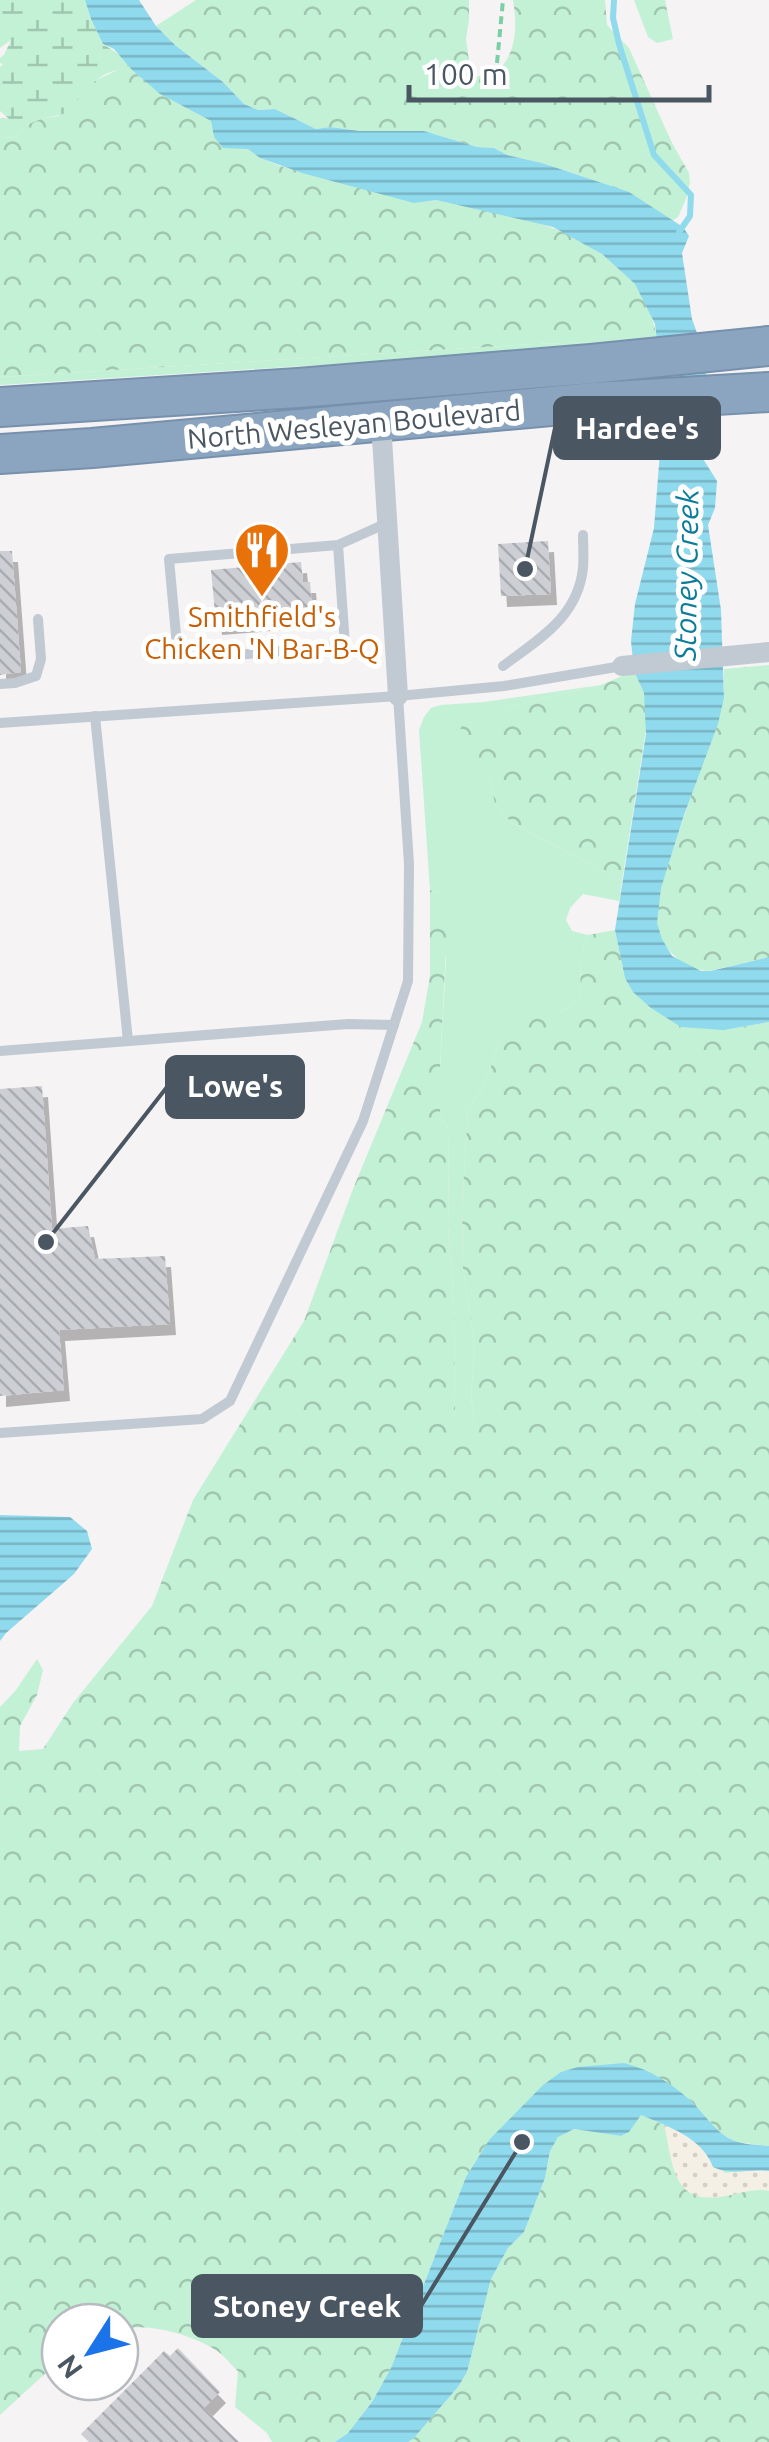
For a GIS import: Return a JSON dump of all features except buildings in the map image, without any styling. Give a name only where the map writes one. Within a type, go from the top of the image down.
[{"type":"highway","name":"North Wesleyan Boulevard","points":[[0,406],[298,388],[760,347]]},
{"type":"highway","name":"North Wesleyan Boulevard","points":[[0,454],[595,402],[760,392]]},
{"type":"highway","points":[[88,402],[92,448]]},
{"type":"street","points":[[381,422],[398,696]]},
{"type":"street","points":[[622,666],[769,652]]},
{"type":"lane","points":[[338,545],[345,645],[216,657],[177,646],[170,559],[338,545],[387,523]]},
{"type":"lane","points":[[503,666],[552,628],[570,608],[583,569],[583,535]]},
{"type":"lane","points":[[0,684],[36,676],[41,659],[38,620]]},
{"type":"lane","points":[[0,724],[398,696],[504,686],[622,666]]},
{"type":"lane","points":[[0,1433],[202,1419],[230,1401],[363,1120],[408,981],[408,864],[398,696]]},
{"type":"lane","points":[[95,716],[128,1041]]},
{"type":"lane","points":[[0,1051],[348,1024],[394,1025]]},
{"type":"path","points":[[497,63],[503,0]]},
{"type":"green space","points":[[0,0],[85,0],[103,44],[123,57],[132,70],[103,76],[87,88],[68,113],[28,124],[16,137],[0,138],[0,118],[9,119],[0,111],[0,58],[11,40],[0,48]]},
{"type":"green space","points":[[196,0],[469,0],[466,39],[471,76],[497,70],[511,52],[513,0],[605,0],[607,25],[629,48],[689,173],[686,199],[672,221],[638,199],[593,180],[494,148],[477,147],[424,131],[316,129],[275,109],[258,110],[244,104],[156,26]]},
{"type":"green space","points":[[634,0],[665,0],[673,39],[657,43],[648,37]]},
{"type":"green space","points":[[122,68],[132,70],[160,94],[211,121],[214,137],[280,166],[413,202],[436,200],[533,221],[566,233],[602,254],[635,284],[650,311],[658,340],[533,344],[0,377],[0,138],[16,137],[28,124],[58,116],[90,83]]},
{"type":"green space","points":[[658,340],[0,385],[0,377],[533,344]]},
{"type":"green space","points":[[769,665],[769,957],[701,970],[675,957],[663,941],[657,923],[659,894],[724,698],[724,669]]},
{"type":"green space","points":[[634,671],[644,693],[647,723],[622,881],[512,823],[495,804],[489,777],[478,772],[456,740],[462,725],[525,703],[601,685]]},
{"type":"green space","points":[[601,685],[525,703],[463,725],[489,777],[495,804],[512,823],[622,881],[619,901],[583,894],[570,908],[566,920],[572,931],[588,935],[581,955],[580,999],[499,1043],[485,1084],[468,1109],[463,1268],[475,1346],[471,1397],[474,1418],[463,1438],[455,1424],[449,1129],[440,1117],[446,960],[440,893],[430,890],[419,730],[431,708],[441,705]]},
{"type":"green space","points":[[430,890],[440,893],[448,908],[440,1117],[449,1129],[455,1424],[463,1437],[474,1418],[471,1397],[475,1346],[463,1268],[468,1109],[485,1084],[499,1043],[543,1011],[556,1015],[580,999],[581,955],[588,935],[615,930],[625,978],[724,1030],[769,1022],[769,2146],[736,2142],[720,2133],[690,2100],[489,2140],[466,2177],[391,2368],[372,2402],[348,2433],[335,2442],[272,2442],[267,2433],[235,2407],[238,2371],[220,2354],[194,2339],[140,2327],[140,2302],[40,2302],[40,2378],[0,2415],[0,1707],[37,1659],[43,1670],[37,1695],[20,1726],[19,1751],[43,1749],[73,1703],[152,1606],[193,1500],[304,1321],[422,1022],[430,976]]},
{"type":"green space","points":[[640,2114],[676,2131],[713,2167],[769,2171],[769,2442],[408,2442],[467,2372],[491,2279],[508,2248],[524,2232],[558,2136],[574,2129],[621,2136],[629,2132]]},
{"type":"sand","points":[[664,2124],[699,2145],[725,2173],[769,2171],[769,2191],[712,2198],[687,2190],[674,2170]]},
{"type":"water","points":[[85,0],[139,0],[175,45],[223,82],[244,104],[258,110],[275,109],[316,129],[424,131],[477,147],[494,148],[629,192],[683,227],[689,236],[682,253],[692,319],[707,361],[700,454],[717,481],[715,508],[708,525],[721,610],[724,698],[661,888],[657,923],[672,956],[701,971],[769,957],[769,1022],[724,1030],[681,1027],[633,992],[625,978],[615,930],[646,734],[644,693],[634,671],[631,641],[635,604],[654,528],[664,401],[655,324],[635,284],[602,254],[553,227],[436,200],[414,203],[302,173],[260,158],[248,149],[223,148],[214,137],[211,121],[160,94],[114,49],[103,44]]},
{"type":"water","points":[[0,1515],[70,1517],[87,1531],[92,1549],[74,1574],[0,1641]]},
{"type":"water","points":[[624,2063],[668,2083],[731,2139],[769,2146],[769,2171],[719,2170],[693,2141],[641,2115],[629,2132],[621,2136],[574,2129],[558,2137],[524,2232],[508,2248],[491,2279],[467,2372],[458,2387],[408,2442],[335,2442],[348,2433],[372,2402],[391,2368],[466,2177],[489,2140],[561,2072]]},
{"type":"waterway","points":[[614,0],[613,18],[619,44],[654,155],[691,195],[690,216],[679,232]]},
{"type":"place","name":"Hardee's","points":[[525,569]]},
{"type":"place","name":"Smithfield's Chicken 'N Bar-B-Q","points":[[262,599]]},
{"type":"place","name":"Lowe's","points":[[46,1242]]},
{"type":"place","name":"Stoney Creek","points":[[522,2142]]}]
